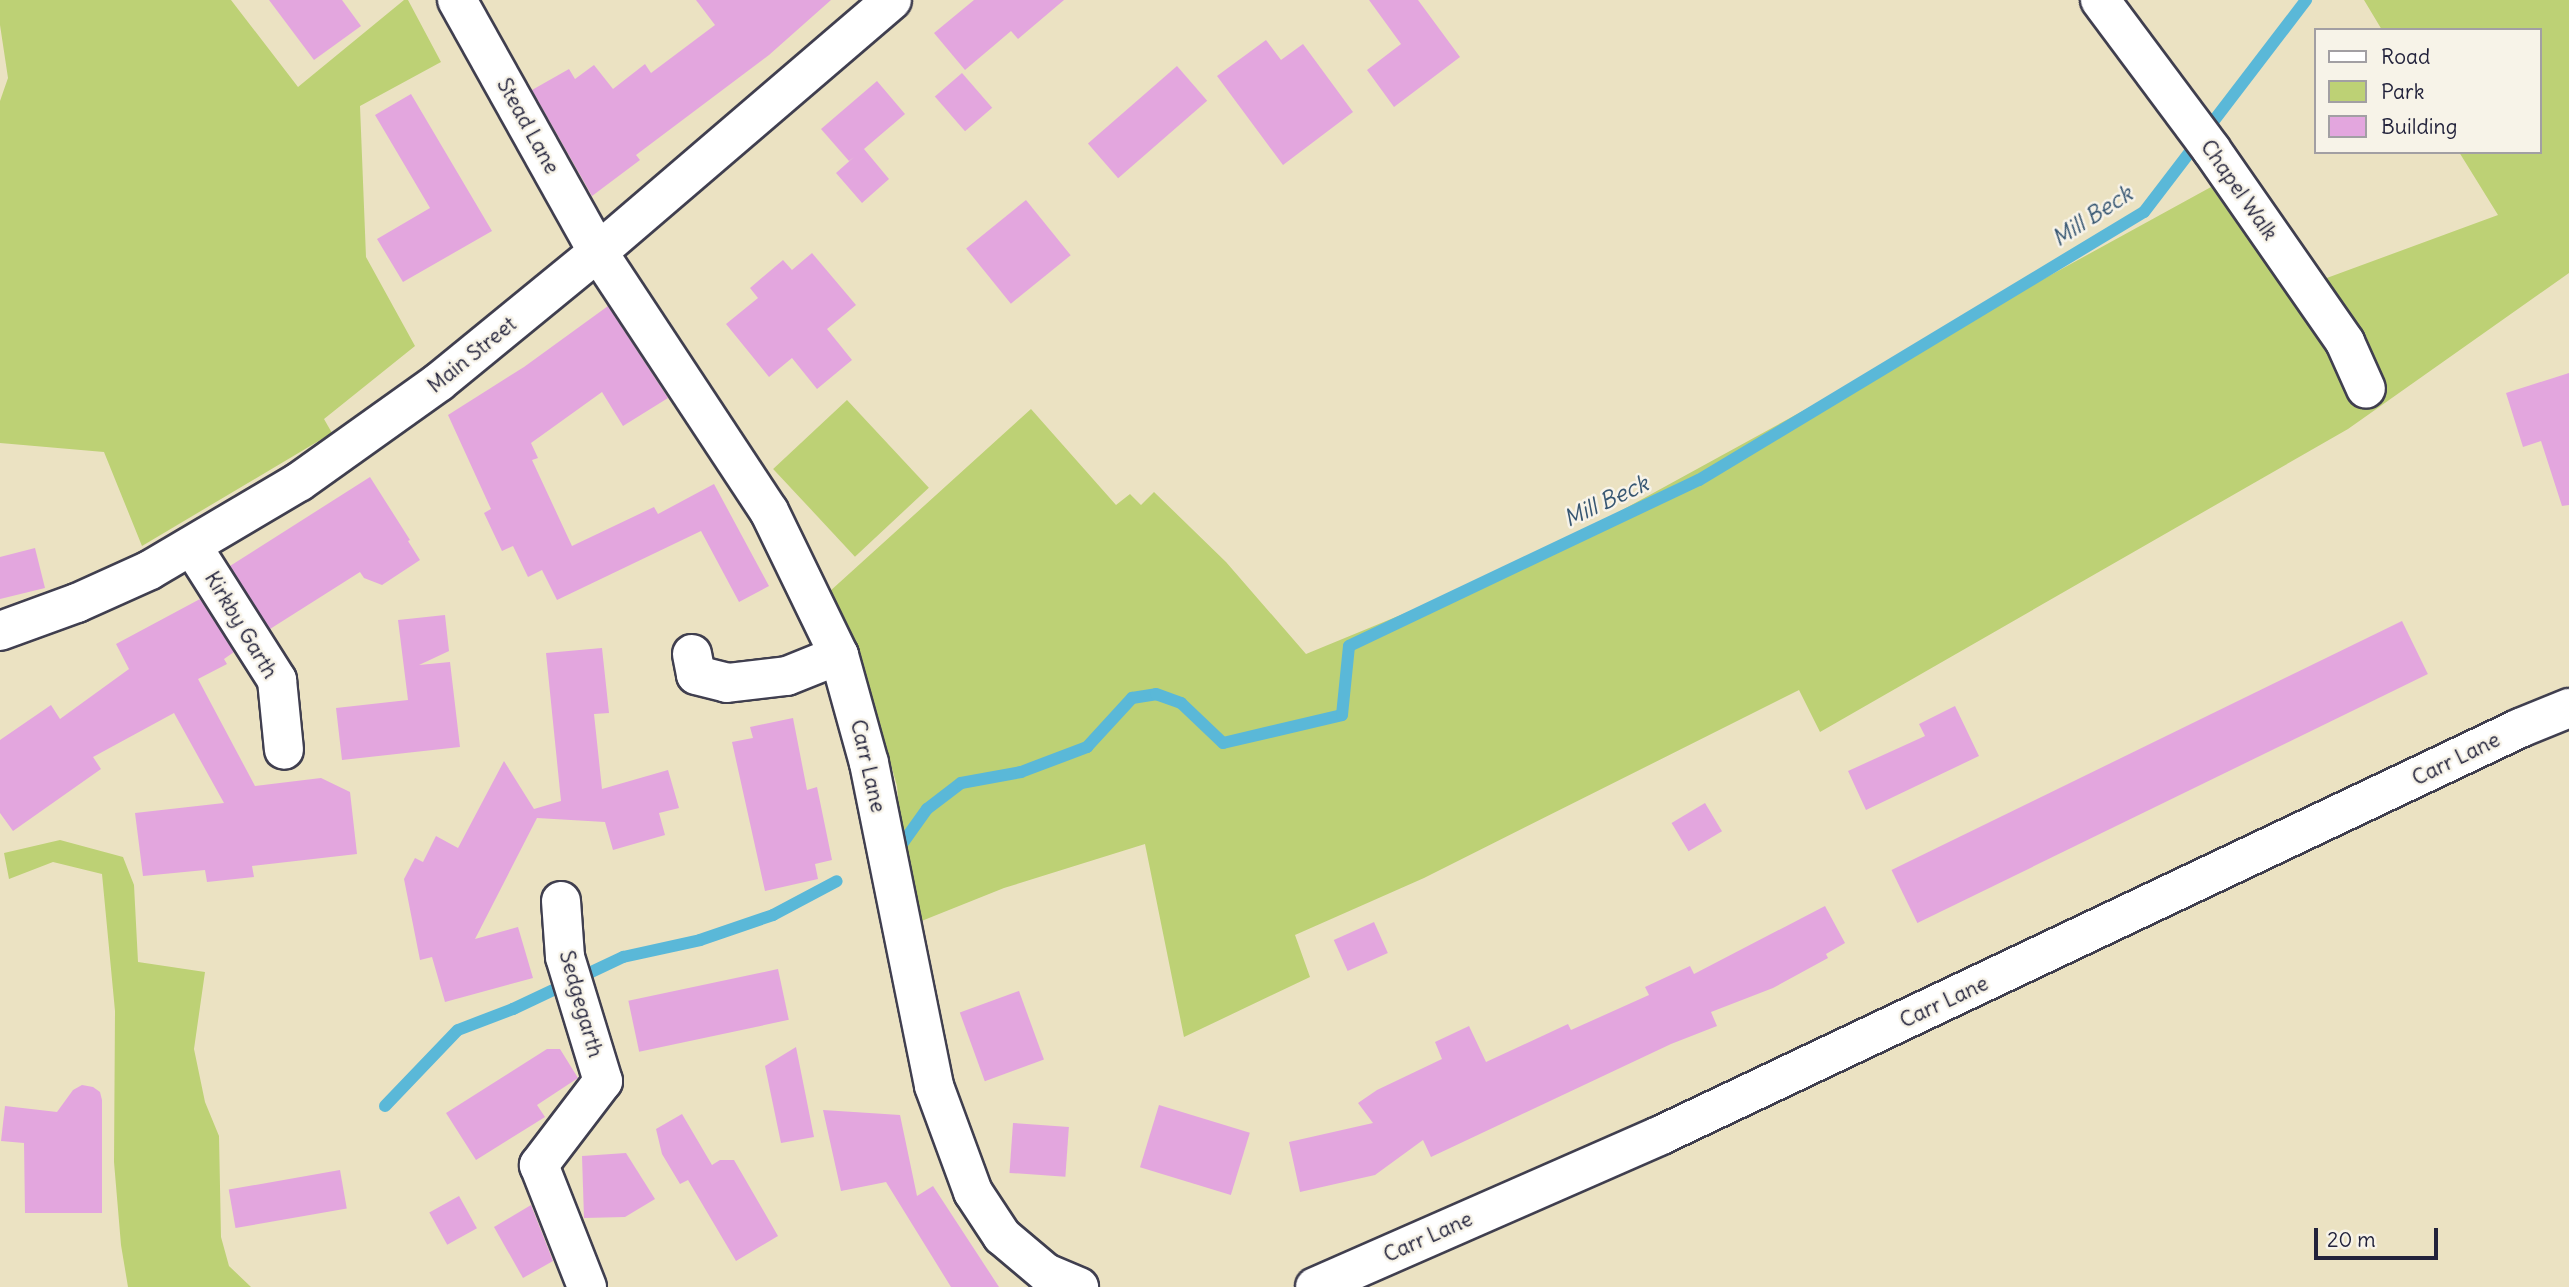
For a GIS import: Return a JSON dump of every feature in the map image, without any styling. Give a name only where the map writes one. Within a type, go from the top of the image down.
[{"type":"street","name":"Stead Lane","points":[[457,0],[598,252]]},
{"type":"street","name":"Main Street","points":[[0,631],[116,586],[192,546],[299,482],[439,382],[598,252],[892,0]]},
{"type":"street","name":"Chapel Walk","points":[[2100,0],[2202,137],[2345,342],[2366,388]]},
{"type":"street","name":"Carr Lane","points":[[598,252],[769,511],[839,655],[869,763],[934,1086],[973,1192],[1002,1236],[1046,1273],[1079,1287]]},
{"type":"street","name":"Kirkby Garth","points":[[192,546],[277,680],[284,750]]},
{"type":"street","points":[[692,654],[696,675],[727,683],[787,676],[839,655]]},
{"type":"street","name":"Carr Lane","points":[[1315,1287],[1658,1136],[2520,728],[2569,708]]},
{"type":"street","name":"Sedgegarth","points":[[561,901],[565,957],[603,1081],[539,1165],[587,1287]]},
{"type":"green space","points":[[0,0],[231,0],[298,87],[404,0],[408,0],[441,62],[360,106],[366,257],[415,346],[324,419],[332,433],[142,546],[104,452],[0,443],[0,101],[8,78],[0,25]]},
{"type":"green space","points":[[2364,0],[2569,0],[2569,273],[2348,429],[1820,732],[1799,690],[1424,878],[1295,935],[1310,977],[1184,1037],[1145,844],[1004,888],[919,922],[902,844],[897,786],[875,709],[829,592],[1031,409],[1116,505],[1130,494],[1141,505],[1154,492],[1226,562],[1306,654],[1522,565],[2211,187],[2286,293],[2498,215],[2460,154],[2541,154],[2541,28],[2381,28]]},
{"type":"green space","points":[[847,400],[929,488],[855,557],[773,469]]},
{"type":"green space","points":[[60,840],[123,857],[134,885],[138,962],[205,972],[194,1049],[205,1102],[219,1136],[221,1237],[229,1266],[251,1287],[128,1287],[121,1245],[114,1162],[115,1011],[102,874],[53,862],[9,879],[4,853]]},
{"type":"building","points":[[269,0],[342,0],[361,26],[314,60]]},
{"type":"building","points":[[696,0],[831,0],[769,55],[636,155],[640,160],[592,196],[532,90],[569,69],[575,79],[594,65],[613,89],[645,64],[651,73],[715,25]]},
{"type":"building","points":[[974,0],[1064,0],[1018,39],[1011,31],[965,70],[934,33]]},
{"type":"building","points":[[1369,0],[1418,0],[1460,57],[1394,107],[1367,70],[1401,44]]},
{"type":"building","points":[[1266,40],[1281,60],[1303,44],[1353,112],[1283,165],[1217,76]]},
{"type":"building","points":[[1177,66],[1207,101],[1118,178],[1088,143]]},
{"type":"building","points":[[962,73],[992,108],[965,131],[935,97]]},
{"type":"building","points":[[877,81],[905,114],[864,149],[889,179],[862,203],[836,173],[854,157],[849,161],[821,129]]},
{"type":"building","points":[[411,94],[492,231],[403,282],[377,239],[430,208],[375,115]]},
{"type":"building","points":[[1026,200],[1071,255],[1011,304],[966,248]]},
{"type":"building","points":[[812,253],[856,305],[827,329],[852,360],[817,389],[792,358],[769,377],[726,324],[758,298],[750,288],[783,260],[792,270]]},
{"type":"building","points":[[608,306],[668,398],[623,426],[602,392],[531,443],[538,458],[532,460],[572,546],[654,507],[658,514],[714,484],[769,586],[739,602],[701,531],[557,600],[542,570],[528,577],[513,546],[502,551],[484,513],[491,509],[448,415],[524,367]]},
{"type":"building","points":[[2569,373],[2569,505],[2562,506],[2541,441],[2523,447],[2506,393]]},
{"type":"building","points":[[370,477],[420,560],[382,585],[364,578],[360,572],[270,629],[230,566]]},
{"type":"building","points":[[35,548],[45,588],[0,599],[0,557]]},
{"type":"building","points":[[200,599],[234,652],[224,659],[227,664],[198,679],[255,786],[321,778],[350,792],[357,854],[252,866],[254,877],[207,882],[205,870],[143,876],[135,813],[224,803],[174,713],[93,757],[101,769],[13,831],[0,813],[0,740],[51,705],[60,719],[129,669],[116,644]]},
{"type":"building","points":[[445,615],[449,651],[419,665],[450,662],[460,747],[342,760],[336,708],[408,700],[398,620]]},
{"type":"building","points":[[2402,621],[2428,674],[1917,923],[1891,870]]},
{"type":"building","points":[[602,648],[609,713],[594,714],[602,789],[668,770],[679,808],[659,813],[665,835],[613,850],[605,822],[537,818],[475,939],[518,927],[533,978],[445,1002],[432,957],[420,960],[404,879],[415,858],[423,862],[436,836],[458,848],[504,761],[534,809],[561,801],[546,653]]},
{"type":"building","points":[[1955,706],[1979,756],[1866,810],[1848,771],[1925,736],[1919,724]]},
{"type":"building","points":[[793,718],[807,790],[817,787],[832,860],[815,864],[818,879],[765,891],[732,742],[753,738],[750,727]]},
{"type":"building","points":[[1705,803],[1722,831],[1689,851],[1672,823]]},
{"type":"building","points":[[1825,906],[1845,943],[1826,954],[1828,958],[1773,988],[1711,1012],[1717,1026],[1671,1044],[1431,1157],[1423,1140],[1375,1175],[1300,1192],[1289,1142],[1373,1123],[1358,1103],[1377,1090],[1442,1059],[1435,1042],[1469,1026],[1486,1062],[1568,1024],[1571,1030],[1649,995],[1645,987],[1690,966],[1694,974]]},
{"type":"building","points":[[1374,922],[1388,953],[1348,971],[1334,940]]},
{"type":"building","points":[[778,969],[789,1020],[639,1052],[628,1001]]},
{"type":"building","points":[[1019,991],[1044,1060],[985,1081],[960,1013]]},
{"type":"building","points":[[796,1047],[814,1137],[781,1143],[765,1066]]},
{"type":"building","points":[[547,1049],[560,1049],[578,1078],[537,1105],[545,1117],[476,1160],[446,1113]]},
{"type":"building","points":[[82,1085],[93,1087],[100,1092],[102,1100],[102,1213],[25,1213],[24,1143],[1,1141],[5,1106],[57,1112],[73,1090]]},
{"type":"building","points":[[1159,1105],[1250,1133],[1231,1195],[1140,1167]]},
{"type":"building","points":[[823,1110],[900,1115],[917,1196],[933,1186],[999,1287],[951,1287],[886,1182],[841,1191]]},
{"type":"building","points":[[682,1114],[712,1165],[720,1160],[734,1160],[778,1236],[736,1261],[688,1180],[680,1184],[662,1154],[656,1129]]},
{"type":"building","points":[[1013,1123],[1069,1127],[1065,1177],[1010,1173]]},
{"type":"building","points":[[626,1153],[655,1199],[625,1217],[584,1218],[582,1156]]},
{"type":"building","points":[[340,1170],[347,1208],[235,1228],[229,1190]]},
{"type":"building","points":[[459,1196],[477,1228],[447,1245],[429,1212]]},
{"type":"building","points":[[531,1205],[553,1261],[523,1278],[494,1227]]},
{"type":"waterway","name":"Mill Beck","points":[[902,844],[927,809],[961,783],[1021,772],[1087,747],[1132,698],[1156,694],[1181,703],[1223,743],[1342,715],[1349,646],[1699,480],[2144,212],[2306,0]]},
{"type":"waterway","points":[[385,1106],[458,1030],[513,1009],[623,957],[700,940],[773,915],[837,881]]}]
